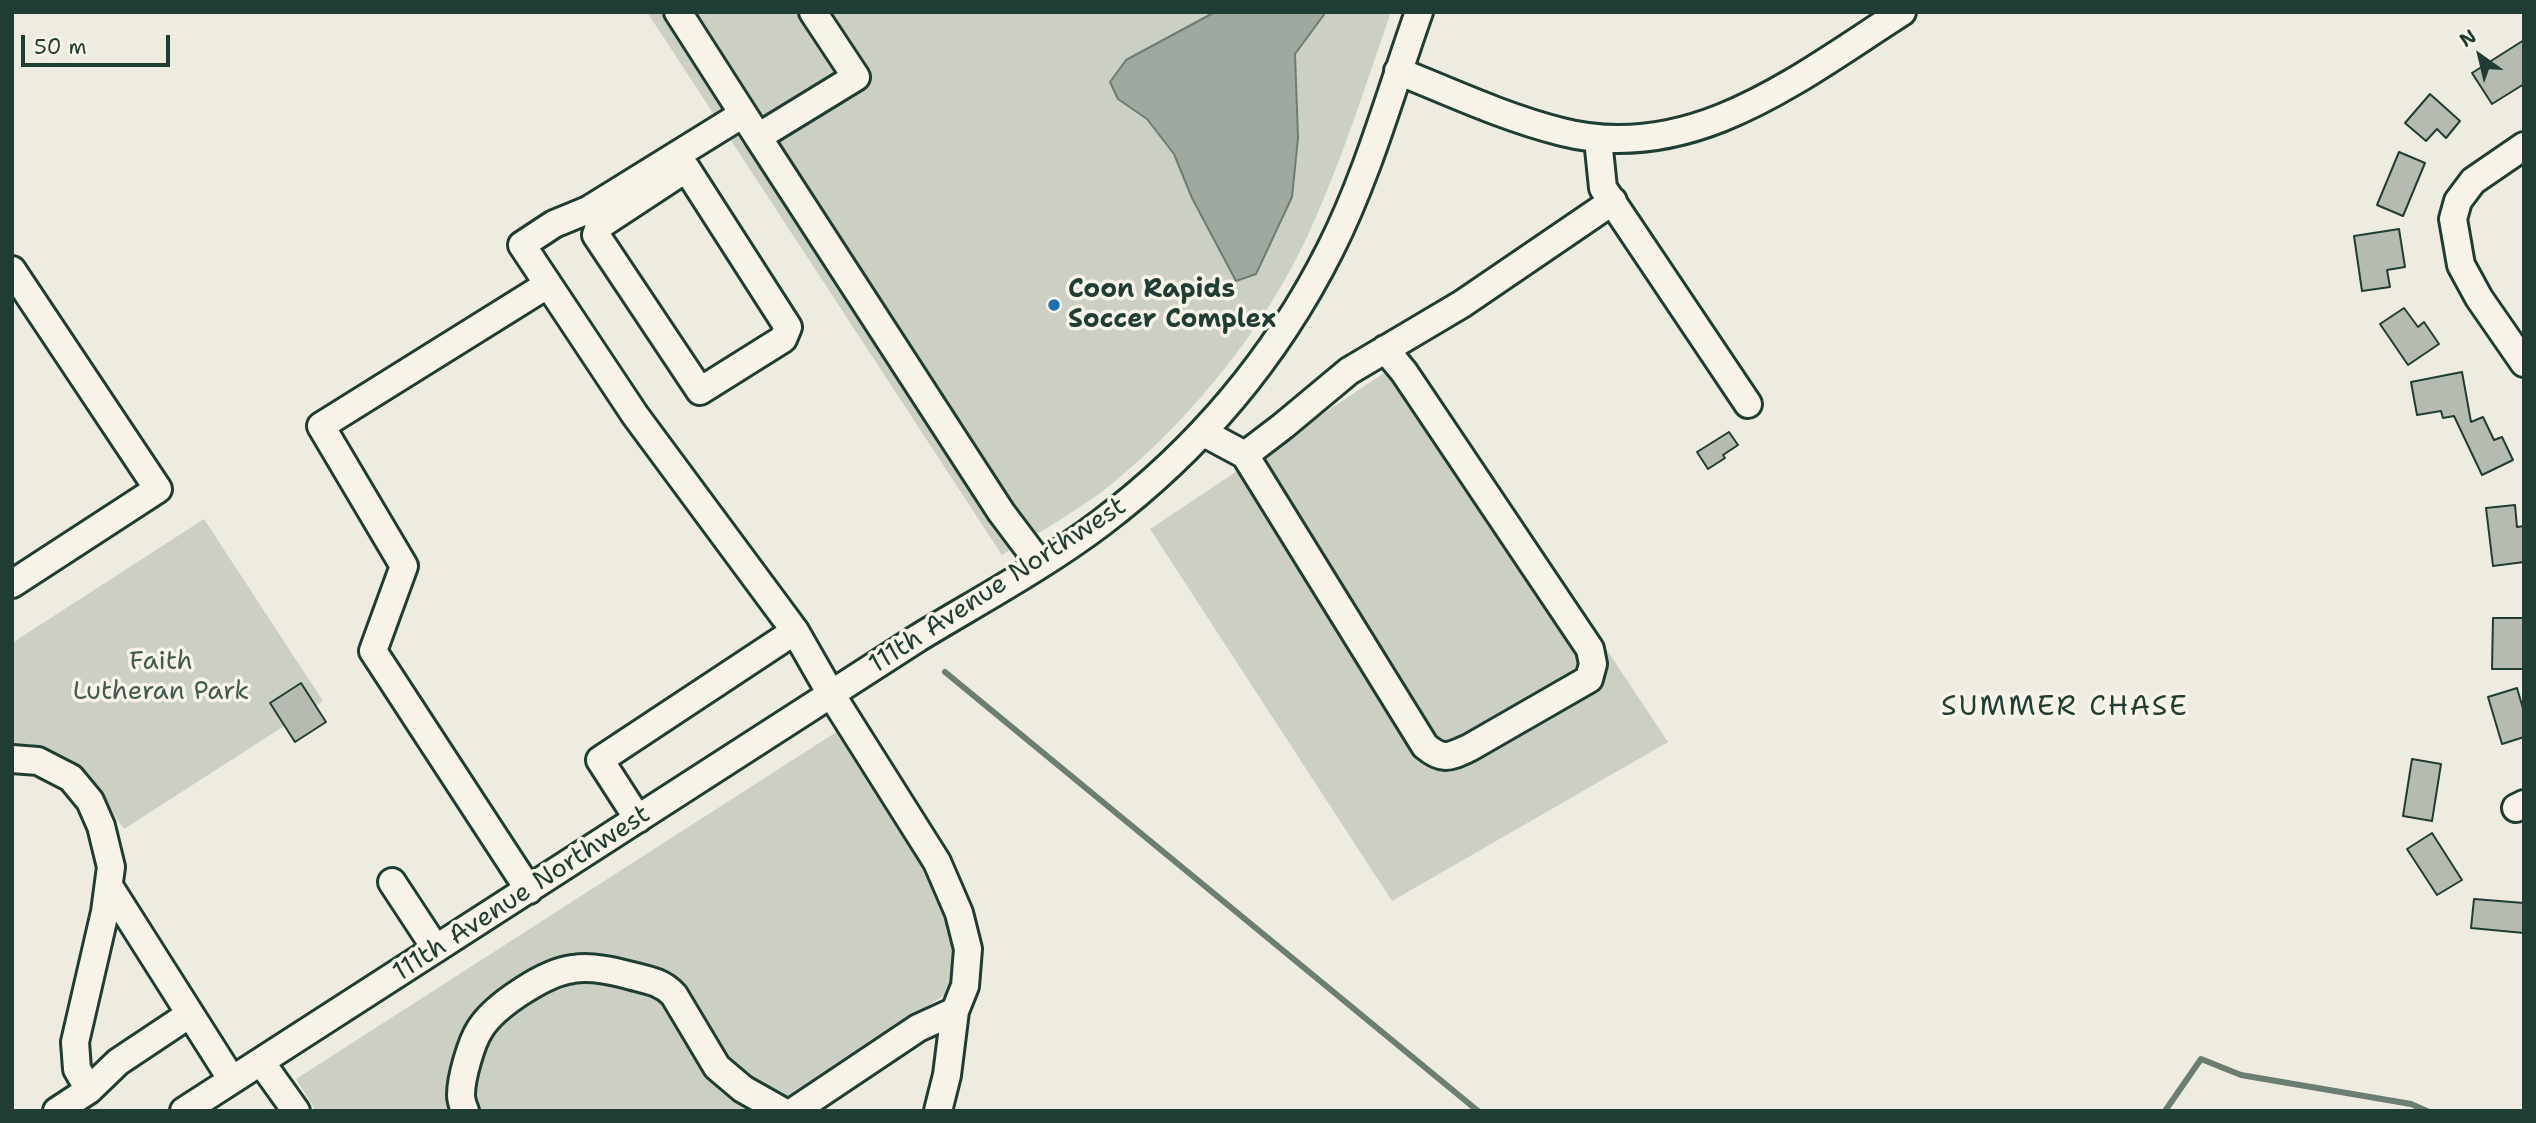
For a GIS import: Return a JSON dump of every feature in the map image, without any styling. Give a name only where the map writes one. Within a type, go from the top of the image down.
[{"type":"street","points":[[678,12],[1001,512],[1040,564]]},
{"type":"street","points":[[758,137],[856,77],[813,12]]},
{"type":"street","name":"111th Avenue Northwest","points":[[184,1111],[831,694],[1040,564],[1100,524],[1151,483],[1204,433],[1232,402],[1268,354],[1304,298],[1331,248],[1357,187],[1419,12]]},
{"type":"street","points":[[1398,71],[1515,118],[1564,133],[1619,140],[1666,135],[1707,125],[1755,105],[1902,12]]},
{"type":"street","points":[[743,114],[588,210],[554,224],[522,245],[635,415],[794,631],[937,862],[959,913],[968,949],[965,986],[955,1011],[939,1110]]},
{"type":"street","points":[[687,168],[788,327],[783,339],[700,391],[596,235],[598,226],[687,168],[706,156],[715,130]]},
{"type":"street","points":[[1598,139],[1603,188],[1748,404]]},
{"type":"street","points":[[2524,146],[2473,181],[2458,201],[2453,219],[2461,265],[2479,298],[2524,363]]},
{"type":"street","points":[[1245,455],[1349,372],[1462,304],[1613,201]]},
{"type":"street","points":[[12,270],[158,489],[12,584]]},
{"type":"street","points":[[529,890],[373,651],[404,566],[321,426],[547,285]]},
{"type":"street","points":[[1204,433],[1245,455],[1425,746],[1436,755],[1449,757],[1469,748],[1589,678],[1593,664],[1590,649],[1404,372],[1385,349]]},
{"type":"street","points":[[638,819],[600,760],[794,631]]},
{"type":"street","points":[[12,760],[38,761],[71,778],[90,802],[101,826],[111,867],[105,912],[75,1042],[77,1069],[89,1090]]},
{"type":"street","points":[[392,882],[436,949]]},
{"type":"street","points":[[109,886],[232,1080]]},
{"type":"street","points":[[465,1111],[461,1096],[471,1050],[481,1028],[512,998],[550,976],[571,969],[590,968],[655,981],[667,987],[718,1067],[743,1089],[782,1111]]},
{"type":"street","points":[[794,1111],[918,1028],[955,1011]]},
{"type":"street","points":[[57,1111],[89,1090],[118,1062],[190,1014]]},
{"type":"street","points":[[261,1062],[296,1111]]},
{"type":"green space","name":"Coon Rapids Soccer Complex","points":[[647,12],[1391,12],[1320,208],[1290,270],[1248,337],[1198,400],[1143,457],[1087,502],[1002,555]]},
{"type":"green space","points":[[1411,355],[1668,742],[1392,901],[1150,529]]},
{"type":"green space","name":"Faith Lutheran Park","points":[[204,519],[323,701],[124,829],[92,783],[65,758],[32,745],[12,746],[12,643]]},
{"type":"green space","points":[[841,729],[942,899],[952,945],[953,967],[949,992],[766,1111],[316,1111],[296,1079]]},
{"type":"shaded area","points":[[1215,12],[1326,12],[1295,54],[1298,138],[1292,197],[1256,274],[1236,281],[1192,198],[1174,154],[1147,119],[1118,99],[1110,82],[1126,60]]},
{"type":"building","points":[[2524,40],[2524,84],[2492,104],[2472,73]]},
{"type":"building","points":[[2430,94],[2460,121],[2446,138],[2437,129],[2426,141],[2405,123]]},
{"type":"building","points":[[2399,152],[2425,163],[2403,216],[2377,205]]},
{"type":"building","points":[[2399,229],[2405,267],[2387,270],[2390,287],[2362,291],[2354,236]]},
{"type":"building","points":[[2404,308],[2418,327],[2424,322],[2439,344],[2408,365],[2380,324]]},
{"type":"building","points":[[2462,372],[2471,422],[2483,417],[2494,440],[2502,437],[2513,460],[2482,475],[2454,416],[2443,418],[2441,411],[2417,415],[2411,382]]},
{"type":"building","points":[[1729,432],[1738,445],[1708,469],[1697,452]]},
{"type":"building","points":[[2515,505],[2517,527],[2524,526],[2524,562],[2493,566],[2486,508]]},
{"type":"building","points":[[2493,618],[2524,618],[2524,669],[2492,669]]},
{"type":"building","points":[[301,683],[326,722],[295,742],[270,703]]},
{"type":"building","points":[[2517,688],[2524,712],[2524,737],[2502,744],[2488,697]]},
{"type":"building","points":[[2412,759],[2441,764],[2432,821],[2403,816]]},
{"type":"building","points":[[2432,833],[2462,880],[2437,895],[2407,849]]},
{"type":"building","points":[[2474,899],[2524,903],[2524,933],[2471,928]]},
{"type":"waterway","points":[[945,672],[1478,1111]]},
{"type":"waterway","points":[[2165,1111],[2201,1059],[2241,1075],[2411,1104],[2427,1111]]},
{"type":"place","name":"Coon Rapids Soccer Complex","points":[[1054,305]]},
{"type":"district","name":"SUMMER CHASE","points":[[2065,708]]}]
